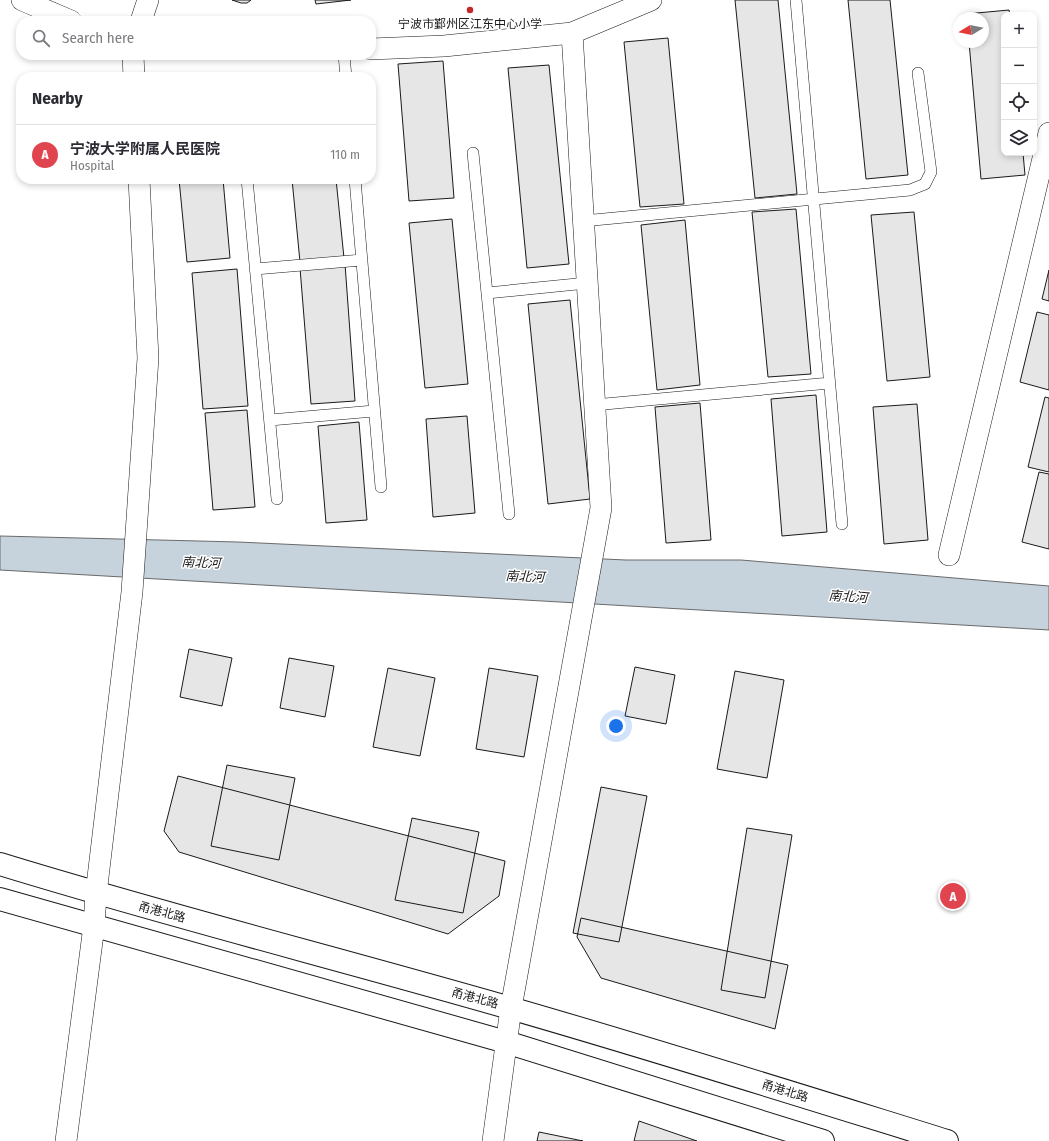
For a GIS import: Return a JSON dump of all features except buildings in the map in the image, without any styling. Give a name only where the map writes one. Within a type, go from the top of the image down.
[{"type":"main road","name":"甬港北路","points":[[0,864],[96,894],[511,1008],[788,1091],[947,1141]]},
{"type":"main road","points":[[0,899],[506,1042],[823,1141]]},
{"type":"street","points":[[22,0],[59,16]]},
{"type":"street","points":[[143,16],[148,0]]},
{"type":"street","points":[[376,49],[444,46],[572,33],[651,0]]},
{"type":"street","points":[[493,1141],[511,1008],[600,508],[572,33]]},
{"type":"street","points":[[133,60],[134,72]]},
{"type":"street","points":[[949,555],[1049,133]]},
{"type":"street","points":[[66,1141],[94,926],[96,894],[133,582],[148,358],[139,184]]},
{"type":"lane","points":[[796,0],[842,524]]},
{"type":"lane","points":[[344,60],[346,72]]},
{"type":"lane","points":[[583,221],[910,190],[926,184],[931,172],[918,73]]},
{"type":"lane","points":[[473,153],[509,514]]},
{"type":"lane","points":[[247,184],[277,500]]},
{"type":"lane","points":[[355,184],[381,488]]},
{"type":"lane","points":[[256,269],[362,260]]},
{"type":"lane","points":[[487,293],[587,283]]},
{"type":"lane","points":[[594,405],[830,383]]},
{"type":"lane","points":[[270,420],[374,411]]},
{"type":"water","name":"南北河","points":[[0,536],[238,542],[626,560],[741,560],[1049,586],[1049,630],[0,570]]},
{"type":"place","name":"宁波市鄞州区江东中心小学","points":[[470,10]]},
{"type":"place","name":"宁波大学附属人民医院","points":[[953,896]]}]
